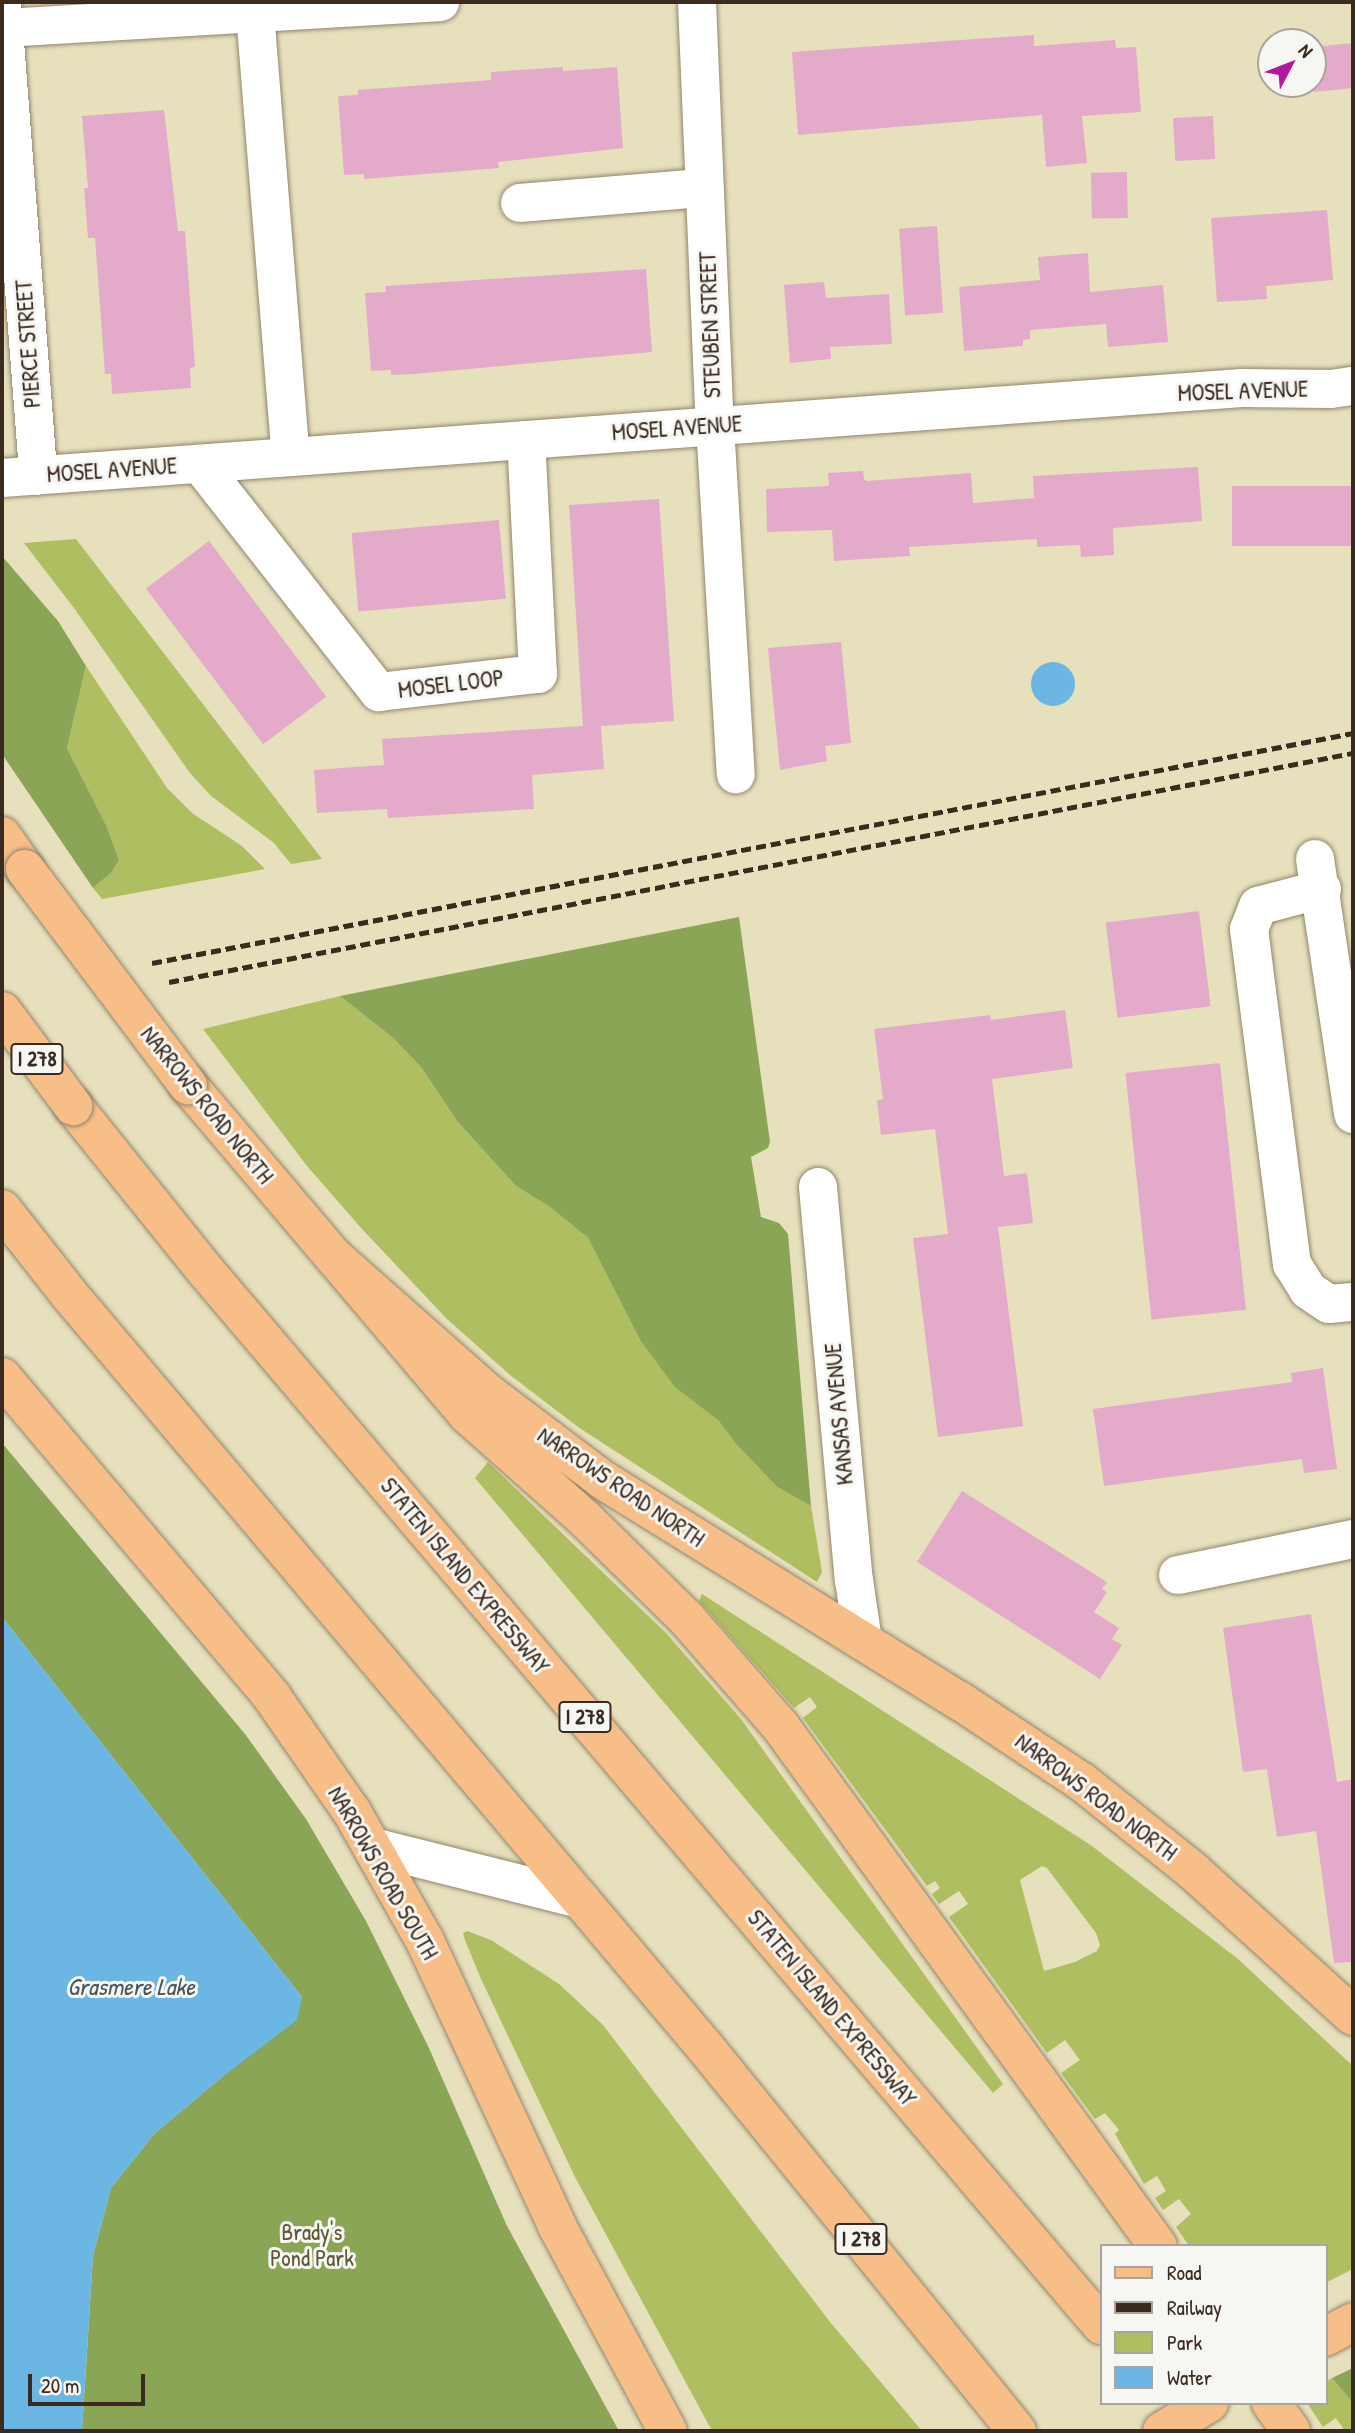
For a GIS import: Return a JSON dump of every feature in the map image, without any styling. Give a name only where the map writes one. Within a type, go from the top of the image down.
[{"type":"main road","name":"NARROWS ROAD NORTH","points":[[2,836],[188,1085],[333,1256],[488,1393],[545,1439],[603,1480],[863,1641],[1082,1782],[1234,1906],[1353,2016]]},
{"type":"main road","name":"STATEN ISLAND EXPRESSWAY","points":[[2,1011],[73,1106],[204,1269],[1100,2324]]},
{"type":"main road","name":"I 278","points":[[2,1209],[77,1303],[580,1899],[1017,2431]]},
{"type":"main road","points":[[333,1256],[468,1415],[660,1593],[733,1670],[781,1727],[1157,2244]]},
{"type":"main road","name":"NARROWS ROAD SOUTH","points":[[2,1377],[272,1697],[373,1847],[425,1941],[558,2226],[668,2431]]},
{"type":"main road","points":[[1169,2405],[1191,2431]]},
{"type":"main road","points":[[1162,2431],[1206,2405]]},
{"type":"main road","points":[[1272,2405],[1291,2431]]},
{"type":"street","points":[[3,15],[255,13],[440,2]]},
{"type":"street","name":"STEUBEN STREET","points":[[697,2],[715,425],[736,774]]},
{"type":"street","points":[[255,13],[291,457]]},
{"type":"street","name":"PIERCE STREET","points":[[3,15],[20,477]]},
{"type":"street","points":[[520,202],[704,188]]},
{"type":"street","name":"MOSEL AVENUE","points":[[20,477],[1242,388],[1331,389],[1353,386]]},
{"type":"street","name":"MOSEL LOOP","points":[[200,464],[379,692],[538,674],[526,440]]},
{"type":"street","points":[[1353,1114],[1318,874],[1258,906],[1249,929],[1292,1264],[1308,1290],[1329,1304],[1353,1302]]},
{"type":"street","name":"KANSAS AVENUE","points":[[818,1186],[854,1580],[863,1641]]},
{"type":"street","points":[[1178,1575],[1353,1539]]},
{"type":"street","points":[[373,1847],[580,1899]]},
{"type":"green space","points":[[76,539],[322,859],[291,864],[274,843],[211,796],[190,773],[74,608],[24,543]]},
{"type":"green space","points":[[2,556],[58,621],[86,666],[67,748],[107,827],[119,860],[111,873],[93,888],[2,754]]},
{"type":"green space","points":[[86,666],[167,788],[192,813],[242,846],[265,869],[102,899],[93,888],[111,873],[119,860],[107,827],[67,748]]},
{"type":"green space","points":[[739,917],[770,1142],[768,1148],[751,1157],[761,1217],[779,1223],[788,1234],[811,1506],[777,1487],[736,1444],[718,1420],[675,1387],[640,1340],[588,1238],[550,1207],[516,1186],[457,1121],[421,1067],[392,1037],[340,996]]},
{"type":"green space","points":[[340,996],[392,1037],[421,1067],[457,1121],[516,1186],[550,1207],[588,1238],[640,1340],[698,1403],[718,1420],[736,1444],[777,1487],[811,1506],[822,1572],[817,1582],[578,1427],[510,1375],[447,1319],[307,1166],[203,1029]]},
{"type":"green space","name":"Brady's Pond Park","points":[[2,1443],[245,1734],[306,1819],[366,1921],[428,2046],[507,2226],[619,2431],[82,2431],[93,2256],[111,2188],[154,2134],[222,2077],[302,1997],[2,1617]]},
{"type":"green space","points":[[488,1462],[666,1633],[741,1719],[1003,2084],[993,2093],[475,1478]]},
{"type":"green space","points":[[702,1594],[1092,1846],[1238,1959],[1353,2066],[1353,2269],[1327,2282],[1327,2244],[1188,2244],[1176,2227],[1191,2214],[1179,2199],[1163,2210],[1155,2198],[1166,2191],[1157,2176],[1144,2184],[1115,2134],[1119,2130],[1105,2113],[1095,2119],[1061,2073],[1080,2060],[1065,2040],[1047,2053],[949,1917],[968,1904],[959,1891],[939,1904],[932,1894],[940,1888],[935,1881],[927,1886],[803,1718],[817,1707],[810,1697],[794,1708],[699,1601]],"holes":[[[1042,1866],[1047,1868],[1096,1933],[1100,1945],[1097,1951],[1075,1962],[1044,1971],[1020,1880]]]},
{"type":"green space","points":[[467,1931],[491,1940],[559,1984],[603,2025],[830,2322],[922,2431],[712,2431],[575,2177],[481,1979],[465,1940],[463,1933]]},
{"type":"green space","points":[[1353,2368],[1353,2403],[1332,2378]]},
{"type":"green space","points":[[1332,2378],[1353,2403],[1353,2431],[1345,2431],[1336,2418],[1323,2427],[1308,2405],[1327,2405],[1327,2381]]},
{"type":"water","points":[[1053,662],[1068,669],[1075,684],[1068,699],[1053,706],[1038,699],[1031,684],[1038,669]]},
{"type":"water","name":"Grasmere Lake","points":[[2,1617],[302,1997],[297,2020],[222,2077],[154,2134],[111,2188],[93,2256],[82,2431],[2,2431]]},
{"type":"building","points":[[1034,35],[1034,46],[1115,40],[1116,48],[1136,47],[1141,112],[1082,116],[1087,163],[1046,167],[1042,115],[798,135],[792,52]]},
{"type":"building","points":[[1353,43],[1353,88],[1327,91],[1327,46]]},
{"type":"building","points":[[563,67],[563,71],[617,67],[623,148],[498,162],[499,168],[364,179],[364,174],[344,175],[338,96],[358,95],[358,90],[491,80],[491,72]]},
{"type":"building","points":[[164,110],[178,231],[185,231],[195,367],[190,368],[191,388],[112,394],[111,374],[105,374],[95,238],[88,238],[84,188],[88,188],[82,116]]},
{"type":"building","points":[[1213,116],[1215,159],[1175,161],[1173,118]]},
{"type":"building","points":[[1127,172],[1128,218],[1092,219],[1091,173]]},
{"type":"building","points":[[1327,210],[1333,280],[1266,286],[1267,299],[1217,302],[1211,218]]},
{"type":"building","points":[[937,226],[943,313],[905,315],[899,229]]},
{"type":"building","points":[[1088,253],[1090,292],[1163,285],[1168,342],[1108,347],[1106,324],[1030,330],[1030,339],[1023,340],[1023,346],[964,351],[959,287],[1040,280],[1038,257]]},
{"type":"building","points":[[646,269],[652,352],[414,374],[391,375],[391,370],[371,371],[365,293],[386,292],[385,286]]},
{"type":"building","points":[[824,282],[826,298],[889,294],[892,344],[830,347],[831,359],[790,363],[784,285]]},
{"type":"building","points":[[1198,467],[1202,521],[1113,528],[1114,555],[1081,557],[1080,545],[1037,547],[1037,539],[909,547],[910,556],[834,561],[832,530],[767,532],[766,489],[829,486],[828,473],[863,471],[867,481],[971,473],[973,503],[1034,498],[1033,476]]},
{"type":"building","points":[[1232,486],[1353,486],[1353,546],[1232,546]]},
{"type":"building","points":[[659,499],[674,721],[601,726],[604,769],[532,775],[534,809],[388,818],[387,809],[317,813],[314,770],[384,765],[382,739],[583,726],[569,505]]},
{"type":"building","points":[[499,520],[506,599],[358,612],[352,533]]},
{"type":"building","points":[[209,541],[326,697],[263,744],[146,589]]},
{"type":"building","points":[[841,642],[851,743],[825,746],[827,761],[780,770],[768,648]]},
{"type":"building","points":[[1199,911],[1211,1006],[1117,1018],[1106,922]]},
{"type":"building","points":[[1065,1010],[1073,1068],[992,1079],[1004,1176],[1027,1173],[1033,1223],[998,1227],[1023,1426],[938,1437],[913,1238],[948,1234],[935,1129],[881,1135],[877,1100],[883,1099],[874,1029],[990,1015],[991,1020]]},
{"type":"building","points":[[1220,1063],[1246,1310],[1151,1320],[1126,1073]]},
{"type":"building","points":[[1323,1368],[1337,1469],[1304,1473],[1302,1459],[1104,1486],[1093,1409],[1292,1382],[1291,1373]]},
{"type":"building","points":[[962,1491],[1107,1582],[1102,1589],[1107,1592],[1094,1612],[1119,1628],[1112,1639],[1122,1645],[1100,1679],[917,1562]]},
{"type":"building","points":[[1311,1614],[1337,1782],[1353,1779],[1353,1962],[1334,1963],[1316,1831],[1277,1837],[1267,1769],[1243,1772],[1223,1628]]},
{"type":"railway","points":[[152,963],[1353,733]]},
{"type":"railway","points":[[169,982],[1353,753]]}]
